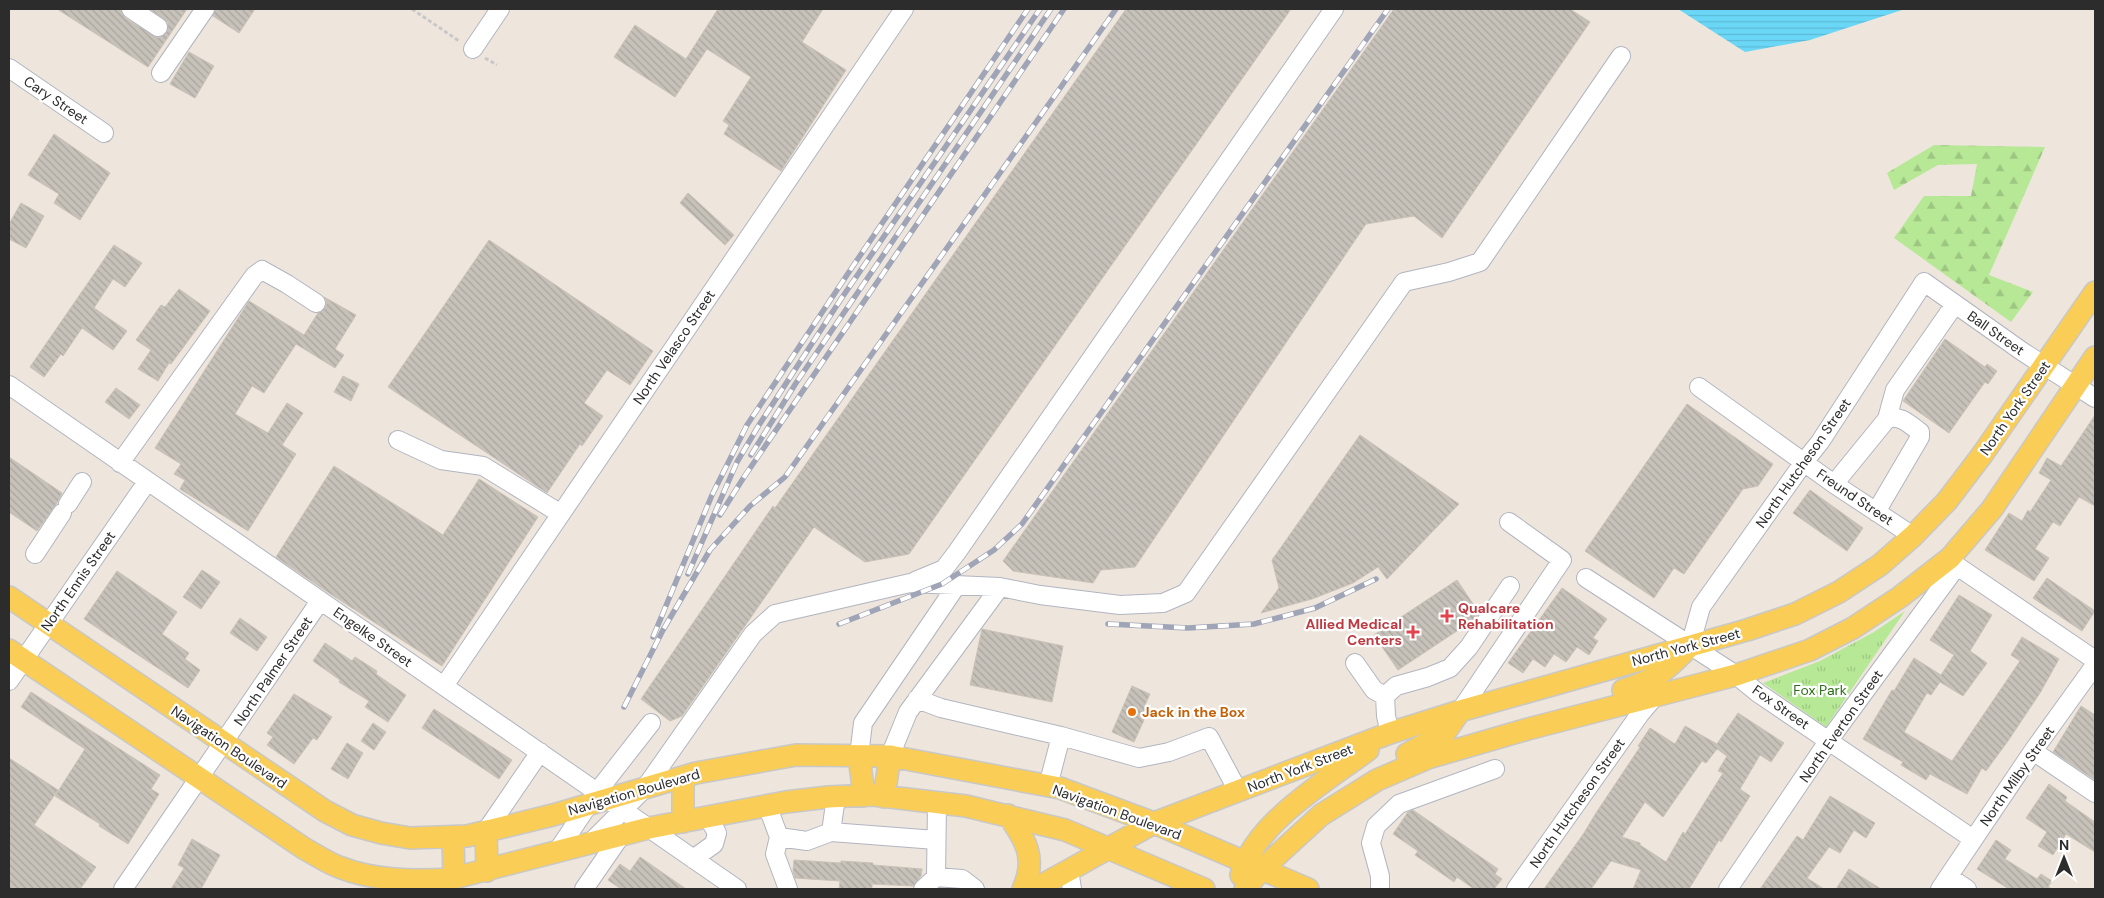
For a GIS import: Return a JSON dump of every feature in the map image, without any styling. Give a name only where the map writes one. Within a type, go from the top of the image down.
[{"type":"main road","name":"North York Street","points":[[1034,889],[1071,880],[1110,849],[1154,823],[1390,733],[1460,711],[1747,630],[1795,614],[1839,592],[1880,565],[1913,536],[1947,501],[1982,455],[2095,292]]},
{"type":"main road","points":[[1237,889],[1253,866],[1321,815],[1377,780],[1428,758],[1657,694],[1736,675],[1810,650],[1853,628],[1954,562],[2095,358]]},
{"type":"main road","name":"Navigation Boulevard","points":[[9,597],[223,744],[325,811],[352,825],[380,833],[410,838],[453,837],[486,831],[604,801],[683,777],[796,755],[890,756],[1060,788],[1154,823],[1308,889]]},
{"type":"main road","points":[[1528,729],[1589,701],[1645,683],[1664,672],[1690,646]]},
{"type":"main road","points":[[16,655],[305,849],[339,867],[374,877],[432,880],[450,884],[487,871],[649,828],[767,805],[836,797],[874,796],[966,806],[1065,830],[1204,889]]},
{"type":"main road","points":[[1353,794],[1393,760],[1444,734],[1460,711]]},
{"type":"main road","points":[[1245,889],[1259,841],[1291,808],[1319,784],[1390,733]]},
{"type":"main road","points":[[859,756],[874,796]]},
{"type":"main road","points":[[874,796],[890,756]]},
{"type":"main road","points":[[683,777],[683,822]]},
{"type":"main road","points":[[1008,815],[1025,840],[1030,856],[1029,876],[1034,889]]},
{"type":"main road","points":[[486,831],[487,871]]},
{"type":"main road","points":[[450,884],[453,837]]},
{"type":"street","points":[[131,9],[158,27]]},
{"type":"street","points":[[162,73],[205,9]]},
{"type":"street","points":[[473,50],[500,9]]},
{"type":"street","name":"North Velasco Street","points":[[444,686],[904,9]]},
{"type":"street","points":[[645,788],[753,634],[776,614],[910,583],[944,569],[1334,9]]},
{"type":"street","points":[[910,583],[1000,587],[1040,595],[1120,605],[1163,603],[1186,593],[1404,282],[1448,272],[1480,262],[1621,56]]},
{"type":"street","name":"Cary Street","points":[[9,68],[104,133]]},
{"type":"street","points":[[120,464],[240,293],[254,276],[262,270],[316,303]]},
{"type":"street","name":"Ball Street","points":[[1924,282],[2044,366],[2095,398]]},
{"type":"street","name":"North Hutcheson Street","points":[[1690,646],[1701,607],[1820,442],[1924,282]]},
{"type":"street","points":[[1834,484],[1887,418],[1896,390],[1955,304]]},
{"type":"street","name":"Engelke Street","points":[[9,385],[120,464],[540,752],[604,801],[649,828],[737,889]]},
{"type":"street","name":"Freund Street","points":[[1699,388],[1834,484],[1913,536]]},
{"type":"street","points":[[1876,512],[1920,437],[1920,432],[1905,421],[1893,416],[1887,418]]},
{"type":"street","points":[[398,440],[441,460],[483,466],[561,514]]},
{"type":"street","points":[[35,554],[82,482]]},
{"type":"street","name":"North Ennis Street","points":[[9,681],[16,655],[49,624],[147,482]]},
{"type":"street","points":[[1460,711],[1562,560],[1509,522]]},
{"type":"street","points":[[1954,562],[2095,660]]},
{"type":"street","name":"North Everton Street","points":[[1728,889],[1829,740],[1954,562]]},
{"type":"street","name":"Fox Street","points":[[1586,578],[1736,675],[1973,839]]},
{"type":"street","points":[[859,756],[863,723],[957,585]]},
{"type":"street","points":[[1385,696],[1396,686],[1428,677],[1450,668],[1469,647],[1510,586]]},
{"type":"street","points":[[890,756],[908,712],[1000,587]]},
{"type":"street","name":"North Palmer Street","points":[[123,889],[320,601]]},
{"type":"street","points":[[1355,663],[1374,690],[1385,696]]},
{"type":"street","name":"North Milby Street","points":[[1944,883],[2033,751],[2095,665]]},
{"type":"street","name":"North Hutcheson Street","points":[[1516,889],[1640,714],[1657,694]]},
{"type":"street","points":[[1385,696],[1386,716],[1390,733]]},
{"type":"street","points":[[918,699],[941,708],[1061,736],[1140,758],[1169,752],[1208,738],[1238,791]]},
{"type":"street","points":[[556,853],[604,801],[651,723]]},
{"type":"street","points":[[1048,786],[1061,736]]},
{"type":"street","points":[[2033,751],[2095,793]]},
{"type":"street","points":[[486,831],[540,752]]},
{"type":"street","points":[[1380,889],[1380,876],[1371,843],[1376,826],[1399,804],[1495,769]]},
{"type":"street","points":[[831,832],[836,797]]},
{"type":"street","points":[[589,844],[604,801]]},
{"type":"street","points":[[937,802],[936,840],[930,883],[962,879],[974,889]]},
{"type":"street","points":[[767,805],[779,837],[775,854],[788,889]]},
{"type":"street","points":[[693,859],[714,844],[717,833],[708,817]]},
{"type":"street","points":[[779,837],[807,841],[831,832],[936,840]]},
{"type":"street","points":[[584,889],[622,834]]},
{"type":"street","points":[[1944,883],[1967,889]]},
{"type":"path","points":[[412,9],[496,65]]},
{"type":"green space","points":[[1934,145],[2045,147],[1989,275],[2033,292],[2011,322],[1894,238],[1924,196],[1971,196],[1977,164],[1938,165],[1894,190],[1887,173]]},
{"type":"green space","name":"Fox Park","points":[[1905,611],[1826,727],[1763,683],[1820,661],[1874,632]]},
{"type":"water","points":[[1678,9],[1905,9],[1810,40],[1745,52]]},
{"type":"building","points":[[57,9],[120,9],[125,18],[158,38],[167,32],[168,23],[150,9],[187,9],[148,67]]},
{"type":"building","points":[[215,9],[255,9],[239,33],[213,16]]},
{"type":"building","points":[[718,9],[823,9],[802,42],[846,70],[781,171],[724,134],[729,125],[723,121],[751,77],[707,49],[675,97],[614,57],[635,25],[686,59]]},
{"type":"building","points":[[1126,9],[1291,9],[909,554],[865,562],[814,527],[682,716],[670,721],[641,699],[773,506],[775,508]]},
{"type":"building","points":[[1394,9],[1570,9],[1590,22],[1442,238],[1414,216],[1366,224],[1135,567],[1101,570],[1093,583],[1013,571],[1003,561]]},
{"type":"building","points":[[189,52],[214,66],[195,98],[170,84]]},
{"type":"building","points":[[54,134],[110,173],[80,220],[54,203],[59,194],[28,175]]},
{"type":"building","points":[[688,193],[734,235],[725,245],[680,203]]},
{"type":"building","points":[[21,203],[44,216],[26,248],[9,239],[9,224]]},
{"type":"building","points":[[489,240],[653,351],[630,385],[607,370],[584,403],[603,416],[582,446],[580,444],[547,493],[388,387]]},
{"type":"building","points":[[114,245],[142,263],[125,287],[113,279],[94,308],[127,331],[113,350],[82,328],[63,356],[61,354],[44,377],[30,367]]},
{"type":"building","points":[[179,289],[210,311],[171,364],[169,363],[158,381],[138,369],[151,350],[136,340],[161,305],[165,307]]},
{"type":"building","points":[[324,297],[356,315],[335,349],[344,355],[335,368],[296,344],[264,393],[252,386],[235,414],[268,433],[287,403],[303,413],[282,445],[296,454],[248,531],[180,489],[185,480],[174,474],[181,464],[155,448],[249,301],[304,335],[318,313],[325,308],[327,303]]},
{"type":"building","points":[[1945,339],[1985,367],[1987,364],[1997,371],[1988,384],[1985,382],[1949,433],[1903,401]]},
{"type":"building","points":[[343,376],[359,384],[351,401],[334,392]]},
{"type":"building","points":[[116,388],[140,405],[129,419],[105,402]]},
{"type":"building","points":[[1687,404],[1773,464],[1758,486],[1743,489],[1684,574],[1674,568],[1654,598],[1585,551]]},
{"type":"building","points":[[2095,415],[2095,506],[2079,497],[2060,526],[2053,522],[2035,549],[2049,558],[2034,581],[1985,550],[2009,513],[2022,521],[2028,510],[2030,512],[2051,480],[2039,473],[2047,458],[2061,466]]},
{"type":"building","points":[[1360,435],[1459,504],[1387,579],[1378,567],[1353,583],[1312,599],[1261,613],[1279,588],[1272,560]]},
{"type":"building","points":[[9,457],[62,493],[37,531],[9,512]]},
{"type":"building","points":[[334,466],[443,535],[479,479],[538,517],[442,666],[276,557]]},
{"type":"building","points":[[1810,490],[1863,528],[1847,551],[1793,513]]},
{"type":"building","points":[[202,570],[220,582],[201,609],[183,597]]},
{"type":"building","points":[[117,571],[177,612],[162,634],[189,653],[185,659],[200,670],[188,688],[84,619]]},
{"type":"building","points":[[2047,578],[2095,611],[2082,631],[2033,598]]},
{"type":"building","points":[[1457,580],[1479,613],[1475,619],[1398,670],[1374,635]]},
{"type":"building","points":[[1562,588],[1607,619],[1593,638],[1598,641],[1589,655],[1577,647],[1566,662],[1554,654],[1545,667],[1533,659],[1523,673],[1508,663]]},
{"type":"building","points":[[1959,595],[1992,615],[1970,651],[1987,663],[1963,696],[1940,682],[1931,695],[1927,693],[1904,732],[1952,761],[2020,661],[2011,655],[2022,637],[2059,659],[2040,693],[2008,741],[1986,771],[1982,768],[1967,794],[1930,774],[1926,780],[1901,765],[1903,762],[1863,739],[1892,690],[1894,691],[1914,658],[1941,675],[1954,655],[1930,640]]},
{"type":"building","points":[[240,618],[267,637],[257,651],[230,633]]},
{"type":"building","points":[[982,629],[1063,646],[1052,702],[970,685]]},
{"type":"building","points":[[325,643],[352,661],[355,657],[377,671],[376,674],[406,695],[388,722],[365,707],[369,701],[339,682],[340,680],[313,661]]},
{"type":"building","points":[[1132,686],[1150,694],[1144,707],[1149,709],[1134,742],[1112,732]]},
{"type":"building","points":[[31,692],[160,775],[151,789],[159,794],[128,844],[55,796],[85,749],[21,707]]},
{"type":"building","points":[[294,694],[332,717],[317,740],[313,738],[294,764],[267,745],[273,737],[267,733]]},
{"type":"building","points":[[2081,706],[2095,715],[2095,780],[2053,752]]},
{"type":"building","points":[[434,709],[512,760],[499,779],[422,728]]},
{"type":"building","points":[[1738,713],[1784,743],[1771,762],[1760,755],[1740,789],[1750,796],[1721,842],[1719,840],[1689,889],[1633,889],[1641,870],[1611,861],[1591,889],[1544,889],[1584,833],[1640,747],[1638,746],[1650,728],[1675,744],[1685,726],[1717,744]],"holes":[[[1717,749],[1727,756],[1718,771],[1723,773],[1685,834],[1683,832],[1666,862],[1640,845],[1640,843],[1622,837],[1645,802],[1663,817],[1702,761],[1706,763]]]},
{"type":"building","points":[[373,723],[386,732],[374,750],[361,741]]},
{"type":"building","points":[[347,743],[363,753],[348,779],[331,769]]},
{"type":"building","points":[[9,758],[58,790],[34,825],[96,867],[80,889],[9,889]]},
{"type":"building","points":[[2049,784],[2067,797],[2065,801],[2095,822],[2095,852],[2066,834],[2053,855],[2038,846],[2047,832],[2026,818]]},
{"type":"building","points":[[1830,796],[1875,823],[1866,838],[1854,830],[1840,853],[1829,847],[1807,878],[1824,889],[1760,889],[1797,836],[1803,840]]},
{"type":"building","points":[[1413,810],[1498,869],[1495,874],[1502,879],[1494,889],[1474,889],[1457,877],[1454,882],[1415,855],[1418,851],[1393,834],[1408,812]]},
{"type":"building","points":[[192,839],[220,855],[201,889],[171,889],[184,868],[178,865]]},
{"type":"building","points":[[1996,840],[2011,850],[2005,859],[2037,879],[2041,874],[2052,881],[2048,887],[2052,889],[2009,889],[1977,869]]},
{"type":"building","points":[[640,857],[686,889],[621,889],[608,880],[620,864],[630,871]]},
{"type":"building","points":[[794,860],[873,863],[873,865],[922,869],[921,876],[913,886],[872,884],[872,889],[839,889],[840,881],[795,878],[793,871]]},
{"type":"building","points":[[1849,869],[1881,889],[1836,889]]},
{"type":"railway","points":[[653,637],[712,495],[747,425],[1028,9]]},
{"type":"railway","points":[[688,574],[737,462],[759,425],[841,299],[1040,9]]},
{"type":"railway","points":[[751,455],[796,383],[1051,9]]},
{"type":"railway","points":[[720,515],[744,477],[1064,9]]},
{"type":"railway","points":[[624,707],[663,630],[710,550],[750,506],[785,477],[1116,9]]},
{"type":"railway","points":[[839,624],[942,584],[994,550],[1022,524],[1388,9]]},
{"type":"railway","points":[[1108,624],[1188,628],[1254,624],[1315,608],[1376,579]]},
{"type":"place","name":"Qualcare Rehabilitation","points":[[1447,616]]},
{"type":"place","name":"Allied Medical Centers","points":[[1413,632]]},
{"type":"place","name":"Jack in the Box","points":[[1132,712]]}]
